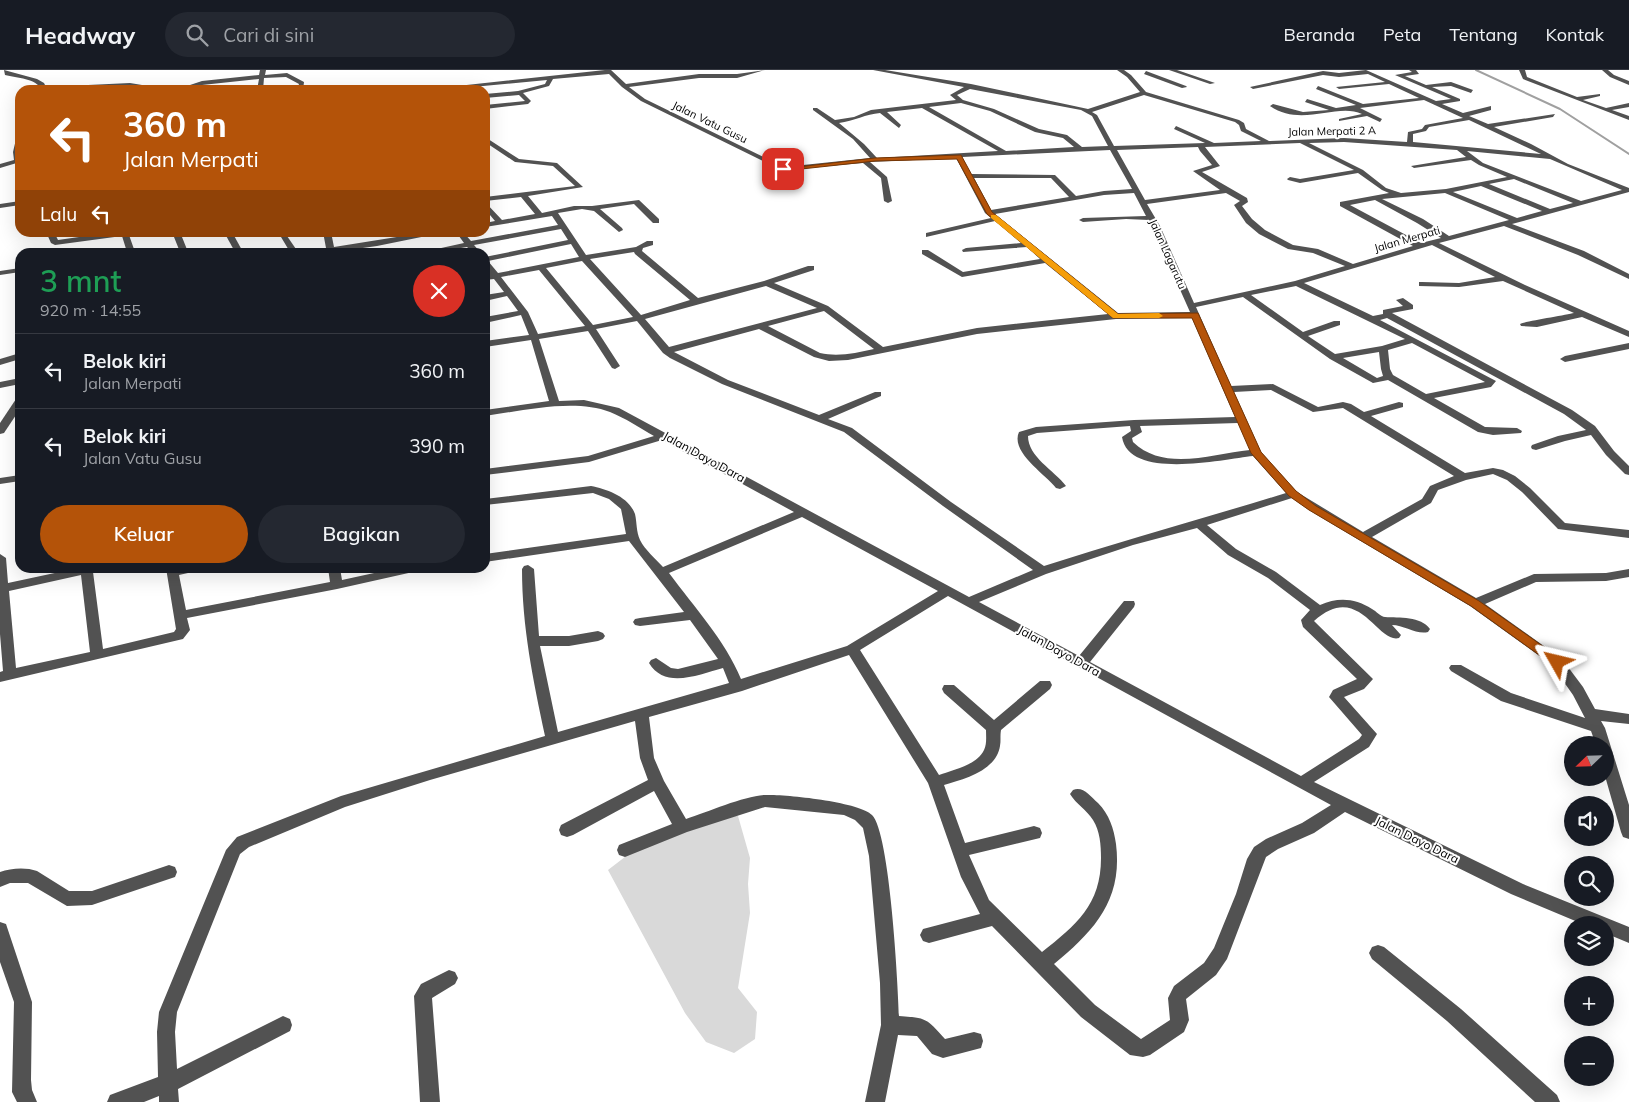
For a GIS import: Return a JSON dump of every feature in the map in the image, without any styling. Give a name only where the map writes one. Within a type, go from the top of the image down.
[{"type":"street","points":[[7,70],[7,74],[39,82],[72,81]]},
{"type":"street","points":[[262,85],[264,77],[263,70]]},
{"type":"street","points":[[624,86],[699,76],[737,76],[762,70]]},
{"type":"street","points":[[876,70],[971,86],[1089,112],[1144,93]]},
{"type":"street","points":[[1120,70],[1144,93],[1236,121],[1242,124],[1243,130],[1268,142]]},
{"type":"street","points":[[1128,76],[1161,70]]},
{"type":"street","points":[[1172,70],[1212,83]]},
{"type":"street","points":[[1376,77],[1417,73],[1412,70]]},
{"type":"street","points":[[1522,70],[1525,78],[1575,99],[1608,109],[1629,118]]},
{"type":"street","points":[[1606,70],[1614,70]]},
{"type":"street","points":[[1606,70],[1612,76],[1629,83]]},
{"type":"street","points":[[482,85],[609,71]]},
{"type":"street","name":"Jalan Vatu Gusu","points":[[609,71],[624,86],[643,100],[734,144],[780,169],[863,160],[959,157],[1113,148]]},
{"type":"street","points":[[910,75],[928,71]]},
{"type":"street","points":[[1253,87],[1323,73],[1341,75],[1364,71]]},
{"type":"street","name":"Jalan Merpati 2 A","points":[[1364,71],[1389,84],[1467,116],[1550,157],[1628,190]]},
{"type":"street","points":[[1146,73],[1184,87]]},
{"type":"street","points":[[195,85],[287,75],[302,85]]},
{"type":"street","points":[[1398,75],[1458,100],[1436,103]]},
{"type":"street","points":[[490,96],[520,93],[547,85],[551,78]]},
{"type":"street","points":[[1340,87],[1389,84]]},
{"type":"street","points":[[1425,86],[1449,84],[1472,92]]},
{"type":"street","points":[[971,86],[953,95],[961,101],[992,110],[1037,130],[1065,136],[1080,149]]},
{"type":"street","points":[[1318,88],[1363,106]]},
{"type":"street","points":[[490,107],[526,103],[528,101],[520,93]]},
{"type":"street","points":[[1575,99],[1598,95]]},
{"type":"street","points":[[1273,106],[1284,111],[1305,115],[1424,98]]},
{"type":"street","points":[[834,122],[855,119],[871,112],[961,101]]},
{"type":"street","points":[[1307,101],[1335,110]]},
{"type":"street","points":[[1608,109],[1629,105]]},
{"type":"street","points":[[922,106],[1007,154]]},
{"type":"street","points":[[1353,107],[1380,120]]},
{"type":"street","points":[[1410,143],[1410,133],[1424,130],[1427,126],[1486,111],[1489,107]]},
{"type":"street","points":[[815,109],[864,146],[875,160]]},
{"type":"street","points":[[882,111],[899,126]]},
{"type":"street","name":"Jalan Lagarutu","points":[[1089,112],[1096,117],[1152,218],[1256,453],[1292,494],[1475,603],[1557,662],[1592,714],[1600,736]]},
{"type":"street","points":[[1341,120],[1368,114]]},
{"type":"street","points":[[1488,126],[1553,115]]},
{"type":"street","points":[[1176,128],[1216,144]]},
{"type":"street","name":"Jalan Merpati 2 A","points":[[1113,148],[1359,140],[1410,143],[1550,157]]},
{"type":"street","points":[[1299,141],[1361,171],[1395,194]]},
{"type":"street","points":[[1201,145],[1202,150],[1217,166],[1196,170],[1226,191],[1244,200],[1244,202],[1238,205],[1249,221],[1262,232],[1291,248],[1315,251],[1354,266]]},
{"type":"street","points":[[490,146],[516,161],[555,164],[580,187],[576,198],[553,212],[490,224]]},
{"type":"street","points":[[1456,148],[1470,158],[1580,204]]},
{"type":"street","points":[[959,157],[989,213],[1116,316]]},
{"type":"street","points":[[1414,166],[1470,158]]},
{"type":"street","points":[[863,160],[884,177],[888,201]]},
{"type":"street","points":[[0,166],[15,163]]},
{"type":"street","points":[[1290,179],[1300,181],[1361,171]]},
{"type":"street","points":[[968,176],[1053,176],[1075,199]]},
{"type":"street","points":[[1420,246],[1343,204],[1395,194],[1417,195],[1446,191],[1515,177]]},
{"type":"street","points":[[1482,184],[1551,212]]},
{"type":"street","name":"Jalan Merpati","points":[[759,325],[817,355],[829,358],[848,357],[976,332],[1116,316],[1193,311],[1420,246],[1628,190]]},
{"type":"street","points":[[989,213],[1104,193],[1138,191]]},
{"type":"street","points":[[1143,202],[1226,191]]},
{"type":"street","points":[[1446,191],[1516,220]]},
{"type":"street","points":[[523,194],[539,214]]},
{"type":"street","points":[[490,198],[523,194],[576,198],[595,207],[607,216],[619,230]]},
{"type":"street","points":[[1376,198],[1448,239]]},
{"type":"street","points":[[595,207],[636,202],[656,221]]},
{"type":"street","points":[[0,206],[15,204]]},
{"type":"street","points":[[490,210],[500,222]]},
{"type":"street","points":[[553,212],[584,258],[639,318],[666,351],[688,365],[725,382],[821,418],[856,435],[888,461],[1042,571]]},
{"type":"street","points":[[1378,224],[1386,216],[1404,213]]},
{"type":"street","points":[[1083,220],[1126,217],[1152,218]]},
{"type":"street","points":[[929,234],[996,220]]},
{"type":"street","points":[[1506,224],[1575,250],[1629,277]]},
{"type":"street","points":[[448,248],[563,226]]},
{"type":"street","points":[[52,237],[55,243],[77,244],[96,237]]},
{"type":"street","points":[[231,237],[237,248]]},
{"type":"street","points":[[284,237],[291,248]]},
{"type":"street","points":[[378,248],[423,237]]},
{"type":"street","points":[[463,237],[472,248]]},
{"type":"street","points":[[490,259],[573,241]]},
{"type":"street","points":[[490,277],[540,266],[639,249],[650,243]]},
{"type":"street","points":[[1433,243],[1503,278],[1629,334]]},
{"type":"street","points":[[966,250],[1028,245]]},
{"type":"street","points":[[639,249],[638,252],[696,302]]},
{"type":"street","points":[[924,252],[962,276],[1046,260]]},
{"type":"street","points":[[540,266],[568,297],[591,328],[615,366]]},
{"type":"street","points":[[490,267],[524,312],[555,405]]},
{"type":"street","points":[[490,343],[591,328],[639,318],[810,268]]},
{"type":"street","points":[[0,274],[15,271]]},
{"type":"street","points":[[1422,284],[1459,285],[1503,278]]},
{"type":"street","points":[[766,282],[825,308],[881,350]]},
{"type":"street","points":[[1296,283],[1372,319],[1491,382],[1488,385],[1425,398]]},
{"type":"street","points":[[490,297],[510,293]]},
{"type":"street","points":[[1245,295],[1302,336],[1373,380],[1380,381],[1389,377]]},
{"type":"street","points":[[1388,315],[1386,312],[1410,307],[1400,300]]},
{"type":"street","points":[[666,351],[825,308]]},
{"type":"street","points":[[490,319],[524,312]]},
{"type":"street","points":[[1524,324],[1537,324],[1582,314]]},
{"type":"street","points":[[1372,319],[1388,315],[1558,405],[1594,431],[1610,453],[1628,471]]},
{"type":"street","points":[[1302,336],[1337,323]]},
{"type":"street","points":[[1334,356],[1382,349],[1413,340]]},
{"type":"street","points":[[1565,359],[1629,346]]},
{"type":"street","points":[[1382,349],[1384,354],[1383,369],[1389,377],[1485,431],[1517,431]]},
{"type":"street","points":[[0,362],[15,358]]},
{"type":"street","points":[[0,384],[15,382]]},
{"type":"street","points":[[1229,389],[1274,387],[1317,410],[1343,405],[1364,415],[1463,478]]},
{"type":"street","points":[[821,418],[878,394]]},
{"type":"street","name":"Jalan Dayo Dara","points":[[490,412],[555,405],[586,404],[604,406],[643,423],[1301,783],[1518,889],[1629,934]]},
{"type":"street","points":[[1364,415],[1399,405]]},
{"type":"street","points":[[0,430],[15,408]]},
{"type":"street","points":[[1060,486],[1047,471],[1033,460],[1023,443],[1023,434],[1036,430],[1134,423],[1240,420]]},
{"type":"street","points":[[1134,423],[1137,432],[1127,438],[1128,443],[1141,454],[1157,460],[1184,460],[1256,453]]},
{"type":"street","points":[[1536,447],[1562,438],[1594,431]]},
{"type":"street","points":[[490,471],[589,459],[664,436]]},
{"type":"street","points":[[1364,537],[1427,500],[1432,495],[1434,488],[1463,478],[1499,472],[1511,478],[1526,490],[1559,524],[1570,528],[1629,534]]},
{"type":"street","points":[[0,481],[15,479]]},
{"type":"street","points":[[490,501],[597,490],[626,506],[629,512],[633,537],[639,548],[661,572],[727,662],[736,687]]},
{"type":"street","points":[[969,602],[1042,571],[1129,542],[1199,524],[1292,494]]},
{"type":"street","points":[[661,572],[804,512]]},
{"type":"street","points":[[1199,524],[1232,552],[1272,575],[1318,610]]},
{"type":"street","points":[[490,557],[633,537]]},
{"type":"street","points":[[0,558],[5,675],[178,636],[183,630],[182,615],[173,573]]},
{"type":"street","points":[[528,569],[532,640],[539,684],[553,740]]},
{"type":"street","points":[[1,589],[67,573]]},
{"type":"street","points":[[89,573],[97,654]]},
{"type":"street","points":[[335,573],[337,585]]},
{"type":"street","points":[[182,615],[391,573]]},
{"type":"street","points":[[1475,603],[1534,578],[1606,577],[1629,573]]},
{"type":"street","points":[[169,1102],[166,1032],[168,1012],[234,850],[239,845],[259,834],[341,802],[430,774],[736,687],[852,649],[949,590]]},
{"type":"street","points":[[1301,783],[1364,743],[1370,734],[1336,697],[1338,694],[1359,685],[1366,679],[1308,624],[1307,620],[1318,610],[1340,603],[1352,605],[1382,622],[1394,635]]},
{"type":"street","points":[[1081,662],[1129,604]]},
{"type":"street","points":[[640,622],[694,615]]},
{"type":"street","points":[[1382,622],[1392,619],[1403,620],[1423,628]]},
{"type":"street","points":[[532,640],[569,641],[598,636]]},
{"type":"street","points":[[852,649],[935,782],[958,851],[975,893],[994,918],[1042,963],[1088,1011],[1137,1048],[1143,1048],[1177,1026],[1180,1020],[1177,998],[1180,992],[1210,969],[1221,953],[1257,855],[1272,844],[1308,828],[1344,804]]},
{"type":"street","points":[[656,663],[667,672],[678,674],[727,662]]},
{"type":"street","points":[[1456,668],[1506,697],[1598,728]]},
{"type":"street","points":[[935,782],[976,765],[988,756],[992,748],[994,728],[1046,685]]},
{"type":"street","points":[[948,689],[994,728]]},
{"type":"street","points":[[1592,714],[1629,719]]},
{"type":"street","points":[[641,715],[647,758],[657,782],[682,827]]},
{"type":"street","points":[[1614,781],[1629,832]]},
{"type":"street","points":[[568,830],[657,782]]},
{"type":"street","points":[[1042,963],[1062,948],[1098,907],[1107,885],[1109,847],[1105,826],[1097,813],[1078,794]]},
{"type":"street","points":[[625,850],[682,827],[765,801],[845,809],[868,820],[877,856],[889,983],[890,1024],[885,1058],[875,1102]]},
{"type":"street","points":[[958,851],[1034,834]]},
{"type":"street","points":[[0,880],[9,876],[31,876],[66,899],[84,898],[108,893],[169,872]]},
{"type":"street","points":[[929,935],[994,918]]},
{"type":"street","points":[[0,930],[2,942],[23,1002],[21,1080],[22,1092],[27,1102]]},
{"type":"street","points":[[1378,953],[1454,1015],[1550,1102]]},
{"type":"street","points":[[430,1102],[423,996],[427,990],[449,978]]},
{"type":"street","points":[[890,1024],[922,1027],[939,1047],[943,1049],[974,1041]]},
{"type":"street","points":[[117,1102],[169,1083],[283,1025]]},
{"type":"shaded area","points":[[720,813],[738,816],[750,858],[748,884],[750,913],[738,988],[757,1012],[755,1039],[734,1053],[706,1042],[685,1013],[608,870],[647,840]]},
{"type":"waterway","points":[[1476,70],[1560,109],[1629,154]]},
{"type":"slow traffic","points":[[993,217],[1116,316],[1159,316]]},
{"type":"route","points":[[783,169],[875,160],[959,157],[989,213],[1116,316],[1195,315],[1256,453],[1292,494],[1475,603],[1557,662]]}]
